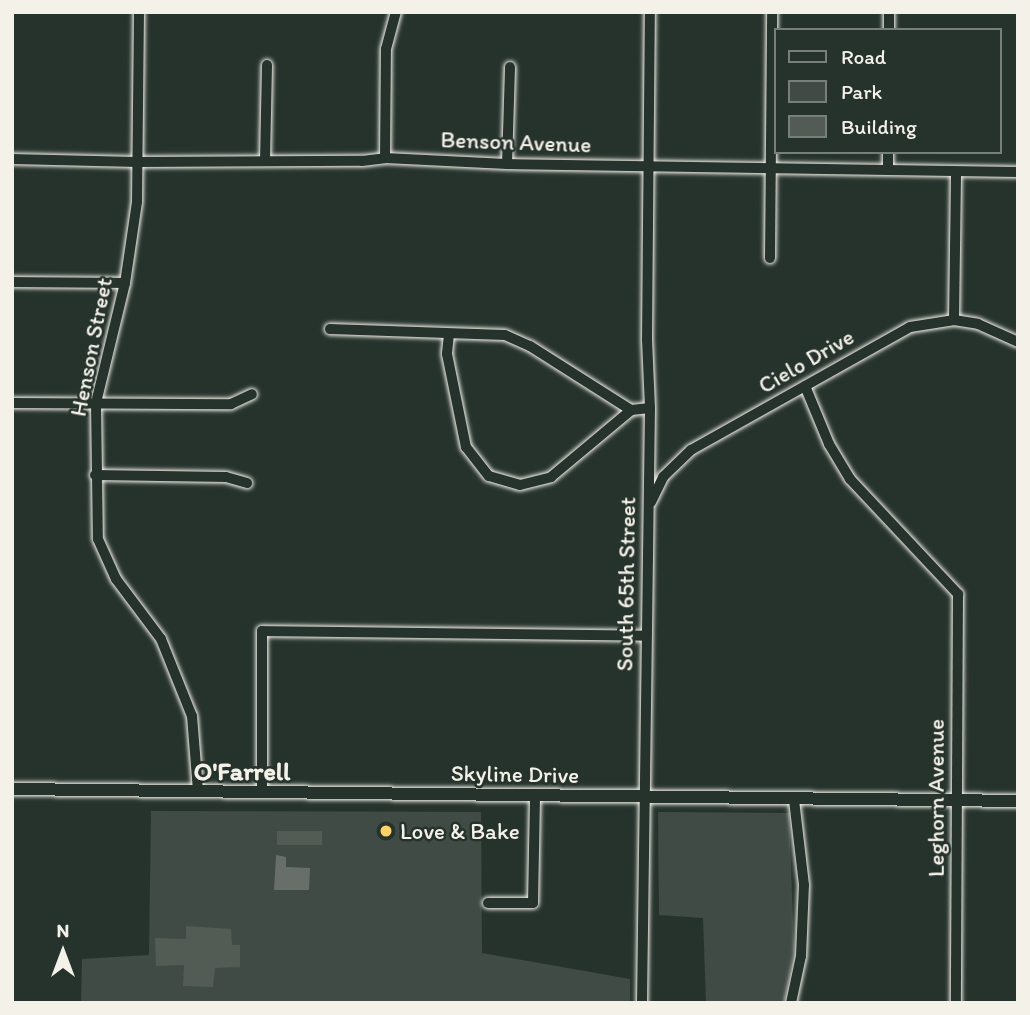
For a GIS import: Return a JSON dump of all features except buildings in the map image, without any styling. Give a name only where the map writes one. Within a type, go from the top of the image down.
[{"type":"main road","name":"Skyline Drive","points":[[12,789],[794,800],[1018,800]]},
{"type":"street","name":"Henson Street","points":[[139,12],[136,220],[125,283],[96,403],[98,539],[105,560],[161,639],[192,716],[198,791]]},
{"type":"street","points":[[385,158],[386,49],[396,12]]},
{"type":"street","name":"South 65th Street","points":[[642,1003],[650,408],[650,12]]},
{"type":"street","points":[[770,258],[772,12]]},
{"type":"street","points":[[265,161],[267,65]]},
{"type":"street","points":[[508,164],[510,67]]},
{"type":"street","points":[[888,154],[888,170]]},
{"type":"street","name":"Benson Avenue","points":[[12,159],[137,162],[385,158],[508,164],[1018,173]]},
{"type":"street","points":[[954,320],[956,172]]},
{"type":"street","points":[[12,282],[125,283]]},
{"type":"street","name":"Cielo Drive","points":[[649,511],[654,491],[682,456],[910,327],[954,320],[978,324],[1018,342]]},
{"type":"street","points":[[330,329],[505,335],[530,346],[631,410]]},
{"type":"street","points":[[449,334],[447,354],[466,447],[489,476],[520,485],[551,477],[631,410],[650,408]]},
{"type":"street","name":"Leghorn Avenue","points":[[805,386],[829,444],[850,479],[958,594],[956,1003]]},
{"type":"street","points":[[12,403],[231,404],[252,394]]},
{"type":"street","points":[[95,475],[226,477],[247,484]]},
{"type":"street","points":[[262,792],[262,631],[646,636]]},
{"type":"street","points":[[488,903],[533,903],[535,795]]},
{"type":"street","points":[[792,1003],[801,956],[804,885],[794,800]]},
{"type":"green space","points":[[151,811],[481,812],[482,953],[630,979],[630,1003],[81,1003],[82,959],[149,955]]},
{"type":"green space","points":[[658,812],[789,813],[794,950],[784,1003],[706,1003],[703,918],[659,915]]},
{"type":"shaded area","points":[[276,855],[286,857],[286,867],[310,868],[309,890],[274,890]]},
{"type":"place","name":"Love & Bake","points":[[386,831]]},
{"type":"district","name":"O'Farrell","points":[[242,772]]}]
